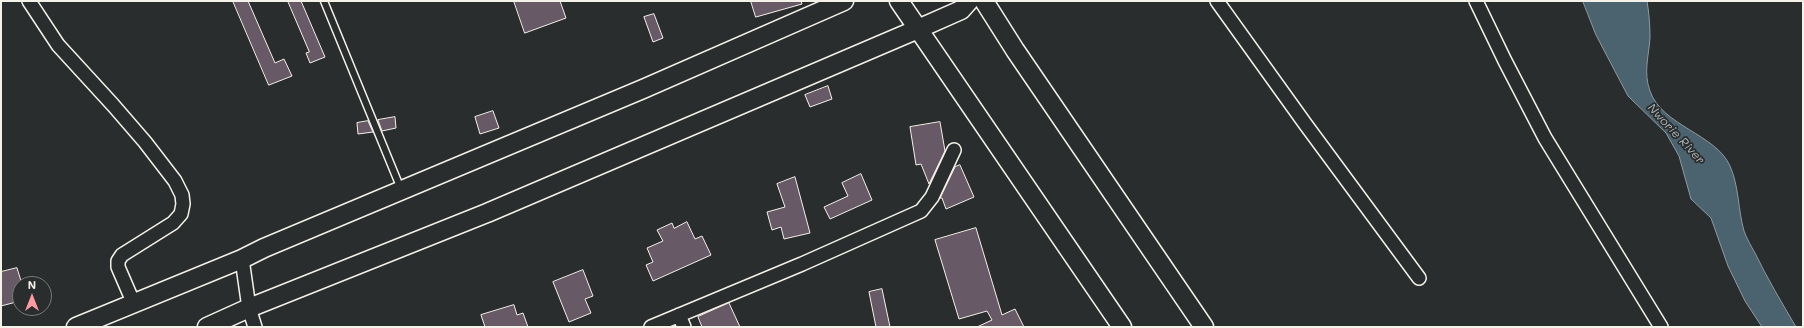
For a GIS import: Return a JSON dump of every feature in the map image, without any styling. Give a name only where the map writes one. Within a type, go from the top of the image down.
[{"type":"street","points":[[29,1],[58,45],[113,104],[145,142],[175,181],[182,195],[183,204],[181,214],[173,223],[122,255],[118,261],[118,267],[134,304]]},
{"type":"street","points":[[76,327],[242,259],[264,248],[643,89],[844,1]]},
{"type":"street","points":[[899,1],[1122,327]]},
{"type":"street","points":[[207,327],[248,308],[487,213],[918,29],[962,10],[969,1]]},
{"type":"street","points":[[984,1],[1204,327]]},
{"type":"street","points":[[1217,1],[1419,278]]},
{"type":"street","points":[[1476,1],[1545,138],[1662,327]]},
{"type":"street","points":[[651,327],[802,264],[921,210],[932,197],[954,150]]},
{"type":"street","points":[[242,259],[248,308],[255,327]]},
{"type":"street","points":[[679,315],[684,327]]},
{"type":"lane","points":[[324,1],[402,190]]},
{"type":"water","name":"Nworie River","points":[[1583,1],[1647,1],[1650,37],[1647,77],[1650,91],[1656,103],[1666,113],[1713,146],[1723,155],[1730,166],[1735,182],[1745,234],[1796,327],[1762,327],[1745,301],[1728,266],[1711,218],[1691,199],[1679,156],[1666,133],[1628,96],[1596,35]]},
{"type":"building","points":[[233,1],[248,1],[275,63],[284,59],[292,76],[269,85]]},
{"type":"building","points":[[288,1],[301,1],[325,57],[310,63],[306,53],[309,52]]},
{"type":"building","points":[[514,1],[560,1],[566,18],[525,33]]},
{"type":"building","points":[[751,1],[801,1],[802,4],[756,17]]},
{"type":"building","points":[[654,14],[663,38],[653,42],[644,17]]},
{"type":"building","points":[[828,86],[832,99],[810,107],[805,95]]},
{"type":"building","points":[[493,111],[499,128],[480,134],[475,117]]},
{"type":"building","points":[[395,117],[396,128],[382,131],[378,120]]},
{"type":"building","points":[[368,121],[373,132],[358,134],[357,123]]},
{"type":"building","points":[[940,122],[945,151],[929,184],[921,164],[916,165],[910,127]]},
{"type":"building","points":[[960,165],[974,197],[946,209],[942,198],[940,198],[955,167]]},
{"type":"building","points":[[861,174],[872,200],[830,219],[824,207],[848,196],[842,183]]},
{"type":"building","points":[[795,177],[810,233],[784,239],[781,227],[772,230],[767,212],[785,207],[777,184]]},
{"type":"building","points":[[687,222],[695,239],[702,236],[711,255],[653,281],[646,265],[653,262],[647,248],[663,241],[657,230],[672,223],[674,228]]},
{"type":"building","points":[[976,228],[1002,315],[1015,309],[1024,327],[977,327],[992,320],[987,311],[959,319],[935,240]]},
{"type":"building","points":[[17,268],[20,276],[12,276],[12,303],[1,306],[1,272]]},
{"type":"building","points":[[583,270],[593,296],[585,299],[591,313],[569,322],[553,282]]},
{"type":"building","points":[[882,289],[890,327],[876,327],[869,292]]},
{"type":"building","points":[[729,303],[740,327],[702,327],[698,317]]},
{"type":"building","points":[[514,305],[517,315],[523,313],[528,327],[485,327],[481,315]]}]
